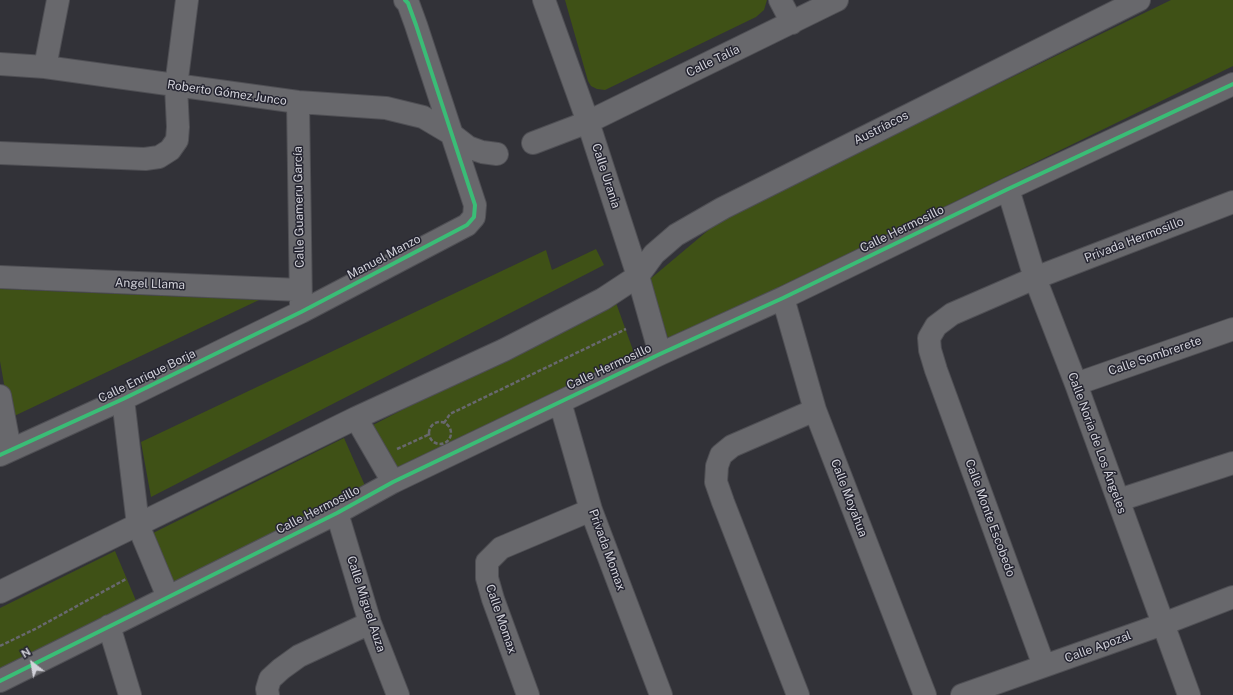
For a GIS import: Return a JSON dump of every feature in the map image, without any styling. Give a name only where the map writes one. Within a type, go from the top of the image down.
[{"type":"street","points":[[44,66],[58,0]]},
{"type":"street","points":[[0,153],[145,159],[159,157],[170,150],[177,140],[178,127],[176,86],[187,0]]},
{"type":"street","points":[[405,0],[408,3],[416,26],[450,133]]},
{"type":"street","name":"Calle Urania","points":[[544,0],[588,122],[638,276],[660,354]]},
{"type":"street","points":[[780,0],[792,23]]},
{"type":"street","name":"Calle Talía","points":[[534,143],[588,122],[837,0]]},
{"type":"street","name":"Austríacos","points":[[638,276],[654,254],[676,235],[723,208],[1129,2]]},
{"type":"street","name":"Roberto Gómez Junco","points":[[0,64],[44,66],[176,86],[298,102],[386,108],[423,117],[450,133],[468,147],[482,152],[497,154]]},
{"type":"street","name":"Calle Hermosillo","points":[[0,681],[337,513],[393,482],[660,354],[782,298],[1233,84]]},
{"type":"street","name":"Calle Guameru García","points":[[298,102],[301,312]]},
{"type":"street","name":"Manuel Manzo","points":[[301,312],[467,225],[474,217],[475,205],[450,133]]},
{"type":"street","name":"Calle Noria de Los Ángeles","points":[[1008,190],[1035,278],[1119,500],[1189,695]]},
{"type":"street","name":"Privada Hermosillo","points":[[936,370],[930,350],[929,338],[936,326],[952,314],[1035,278],[1233,202]]},
{"type":"street","points":[[0,592],[356,418],[504,350],[603,299],[638,276]]},
{"type":"street","name":"Angel Llama","points":[[0,277],[300,290]]},
{"type":"street","name":"Calle Moyahua","points":[[782,298],[816,410],[925,695]]},
{"type":"street","name":"Calle Enrique Borja","points":[[5,452],[123,399],[301,312]]},
{"type":"street","name":"Calle Sombrerete","points":[[1076,384],[1233,329]]},
{"type":"street","name":"Calle Monte Escobedo","points":[[936,370],[1044,666]]},
{"type":"street","points":[[0,396],[5,452]]},
{"type":"street","points":[[123,399],[138,525],[168,596]]},
{"type":"street","name":"Privada Momax","points":[[560,402],[591,510],[661,695]]},
{"type":"street","points":[[798,695],[716,482],[717,466],[721,454],[732,446],[816,410]]},
{"type":"street","points":[[356,418],[393,482]]},
{"type":"street","points":[[1119,500],[1233,463]]},
{"type":"street","name":"Calle Momax","points":[[528,695],[493,599],[487,578],[487,562],[501,548],[591,510]]},
{"type":"street","name":"Calle Miguel Auza","points":[[337,513],[370,623],[398,695]]},
{"type":"street","name":"Calle Apozal","points":[[962,695],[1163,624],[1233,597]]},
{"type":"street","points":[[269,687],[281,669],[299,656],[370,623]]},
{"type":"street","points":[[109,626],[130,695]]},
{"type":"path","points":[[444,423],[450,414],[626,329]]},
{"type":"path","points":[[441,422],[444,423],[450,430],[450,437],[446,442],[441,443],[434,442],[430,434],[430,428],[441,422]]},
{"type":"path","points":[[393,451],[430,434]]},
{"type":"path","points":[[0,646],[37,628],[126,579]]},
{"type":"green space","points":[[565,0],[767,0],[764,10],[756,17],[605,90],[597,89],[591,86],[588,81]]},
{"type":"green space","points":[[1171,0],[1233,0],[1233,66],[669,341],[649,280],[724,217]]},
{"type":"green space","points":[[596,249],[604,265],[151,497],[141,442],[546,250],[552,270]]},
{"type":"green space","points":[[0,289],[259,300],[10,418],[0,361]]},
{"type":"green space","points":[[615,300],[634,353],[395,473],[373,425]]},
{"type":"green space","points":[[344,438],[366,488],[169,585],[149,535]]},
{"type":"green space","points":[[115,551],[137,603],[0,671],[0,608]]},
{"type":"cycle path","points":[[0,455],[123,399],[301,312],[467,225],[474,217],[475,205],[416,25],[408,3],[405,0]]},
{"type":"cycle path","points":[[0,681],[337,513],[393,482],[660,354],[783,298],[1008,189],[1233,84]]}]
